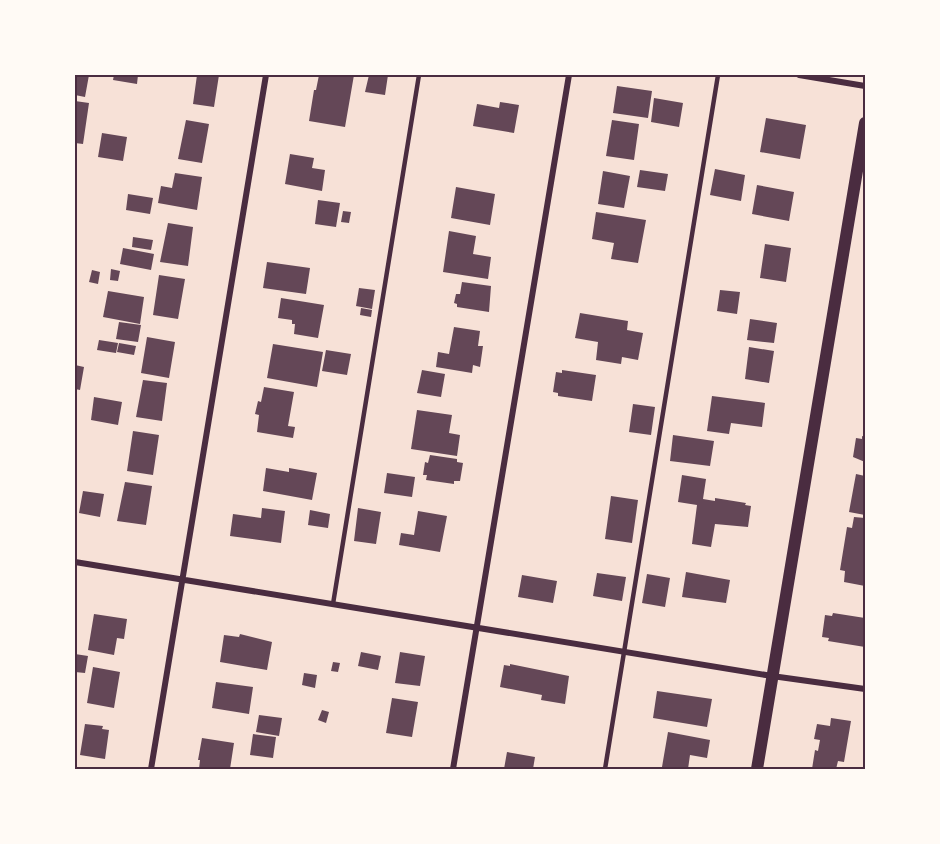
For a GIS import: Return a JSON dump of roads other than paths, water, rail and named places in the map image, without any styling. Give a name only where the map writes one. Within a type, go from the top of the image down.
[{"type":"main road","points":[[757,769],[865,123]]},
{"type":"street","points":[[151,769],[266,75]]},
{"type":"street","points":[[453,769],[569,75]]},
{"type":"street","points":[[799,75],[865,86]]},
{"type":"street","points":[[75,562],[772,676],[865,689]]},
{"type":"lane","points":[[333,604],[419,75]]},
{"type":"lane","points":[[605,769],[718,75]]}]
